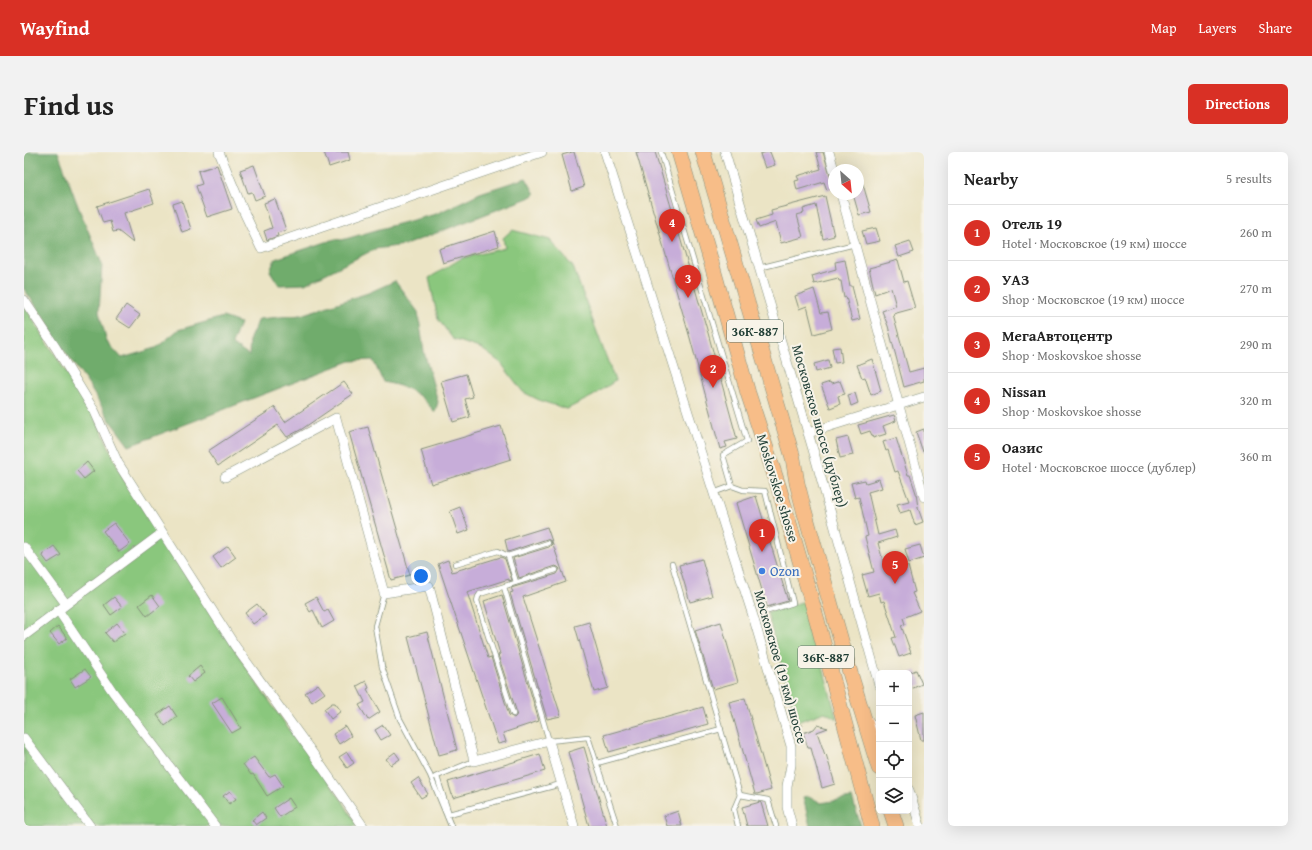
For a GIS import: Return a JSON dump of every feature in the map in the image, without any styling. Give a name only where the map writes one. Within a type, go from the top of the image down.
[{"type":"main road","name":"Moskovskoe shosse","points":[[679,152],[748,393],[787,517],[817,620],[872,826]]},
{"type":"main road","name":"Moskovskoe shosse","points":[[703,152],[793,458],[797,483],[804,510],[850,676],[876,758]]},
{"type":"main road","points":[[778,488],[784,493],[789,494],[795,490],[797,483]]},
{"type":"main road","points":[[787,517],[788,511],[793,506],[804,510]]},
{"type":"main road","points":[[893,814],[896,826]]},
{"type":"street","points":[[219,152],[243,210],[261,248],[542,152]]},
{"type":"street","name":"Московское (19 км) шоссе","points":[[606,152],[753,616],[791,746],[791,765],[787,786],[787,807],[792,826]]},
{"type":"street","name":"Московское шоссе (дублер)","points":[[725,152],[808,433],[876,674]]},
{"type":"street","points":[[829,152],[832,164]]},
{"type":"street","points":[[843,200],[924,497]]},
{"type":"street","points":[[24,300],[56,348],[95,412],[118,463],[162,533],[235,646],[363,826]]},
{"type":"street","points":[[808,433],[924,397]]},
{"type":"street","points":[[225,477],[336,418],[384,593],[429,586],[474,761],[549,741],[574,826]]},
{"type":"street","points":[[24,636],[162,533]]},
{"type":"street","points":[[24,547],[66,604]]},
{"type":"street","points":[[58,610],[113,692],[215,826]]},
{"type":"street","points":[[863,714],[876,731]]},
{"type":"street","points":[[24,738],[90,826]]},
{"type":"street","points":[[912,800],[920,826]]},
{"type":"lane","points":[[661,152],[747,441],[723,454],[732,486]]},
{"type":"lane","points":[[759,268],[855,244]]},
{"type":"lane","points":[[713,493],[732,486],[743,490],[765,491],[793,603],[765,612]]},
{"type":"lane","points":[[455,564],[498,551],[508,556],[548,542]]},
{"type":"lane","points":[[508,556],[516,582]]},
{"type":"lane","points":[[672,564],[740,795],[734,809],[738,826]]},
{"type":"lane","points":[[513,714],[477,601],[478,597],[480,594],[556,570]]},
{"type":"lane","points":[[504,587],[549,741],[588,736],[617,826]]},
{"type":"lane","points":[[384,593],[375,626],[382,668],[400,719],[430,776],[451,826]]},
{"type":"lane","points":[[597,763],[721,729]]},
{"type":"lane","points":[[430,776],[437,777],[474,761]]},
{"type":"lane","points":[[437,777],[447,815]]},
{"type":"lane","points":[[447,815],[561,784]]},
{"type":"lane","points":[[740,795],[768,800],[776,826]]},
{"type":"green space","points":[[24,152],[58,152],[79,209],[102,264],[99,312],[107,342],[122,358],[156,348],[178,330],[223,317],[240,323],[232,344],[249,356],[250,338],[259,319],[301,315],[368,293],[395,281],[418,312],[424,352],[438,402],[435,412],[412,391],[400,386],[383,382],[373,360],[350,361],[129,446],[111,422],[88,384],[24,289]]},
{"type":"green space","points":[[526,178],[535,194],[528,198],[405,245],[375,249],[305,284],[279,285],[270,271],[275,259],[335,239],[342,240],[436,214],[480,193]]},
{"type":"green space","points":[[512,230],[550,240],[573,267],[615,381],[593,396],[567,409],[541,401],[523,392],[501,363],[482,349],[453,339],[438,319],[429,278],[462,258],[505,248],[503,238]]},
{"type":"green space","points":[[24,305],[98,423],[124,480],[258,685],[342,800],[357,826],[24,826]]},
{"type":"green space","points":[[805,601],[837,719],[825,712],[797,722],[767,612]]},
{"type":"green space","points":[[809,796],[821,803],[852,798],[861,826],[810,826],[803,797]]},
{"type":"building","points":[[324,152],[348,152],[350,160],[329,167]]},
{"type":"building","points":[[574,152],[584,187],[572,191],[562,155]]},
{"type":"building","points":[[636,152],[655,152],[708,333],[737,439],[725,442],[727,447],[720,449],[690,338]]},
{"type":"building","points":[[770,152],[775,165],[765,168],[760,154]]},
{"type":"building","points":[[816,152],[823,152],[828,168],[828,190],[824,182],[797,190],[795,181],[799,180],[797,176],[821,169]]},
{"type":"building","points":[[217,165],[232,209],[207,217],[196,186],[202,184],[198,171]]},
{"type":"building","points":[[254,165],[265,196],[255,200],[252,192],[248,193],[240,170]]},
{"type":"building","points":[[864,188],[871,212],[859,215],[855,200],[864,200]]},
{"type":"building","points":[[149,189],[154,203],[124,213],[133,243],[118,231],[113,232],[110,221],[103,223],[97,206]]},
{"type":"building","points":[[825,196],[834,236],[823,239],[816,205],[803,209],[804,213],[797,215],[803,237],[781,243],[776,222],[759,228],[756,220],[772,215],[771,210]]},
{"type":"building","points":[[275,199],[286,230],[277,233],[278,236],[267,240],[264,231],[272,228],[264,203]]},
{"type":"building","points":[[182,201],[191,229],[182,232],[173,204]]},
{"type":"building","points":[[876,228],[880,241],[866,244],[862,231]]},
{"type":"building","points":[[495,231],[499,246],[443,263],[439,249]]},
{"type":"building","points":[[910,241],[914,252],[899,257],[895,246]]},
{"type":"building","points":[[845,260],[850,286],[852,286],[860,319],[852,321],[846,297],[844,298],[841,281],[839,281],[838,278],[814,284],[812,276],[836,269],[835,262]]},
{"type":"building","points":[[898,260],[904,282],[907,281],[915,308],[893,314],[909,372],[924,368],[924,381],[904,387],[888,326],[882,311],[896,306],[891,288],[875,294],[869,268]]},
{"type":"building","points":[[814,289],[821,313],[828,312],[832,329],[814,334],[807,306],[799,309],[795,296]]},
{"type":"building","points":[[126,305],[140,315],[130,328],[116,319]]},
{"type":"building","points":[[840,347],[842,362],[835,363],[832,348]]},
{"type":"building","points":[[872,359],[881,391],[871,395],[865,377],[862,378],[857,365]]},
{"type":"building","points":[[828,360],[830,368],[816,372],[814,364]]},
{"type":"building","points":[[466,374],[473,397],[465,399],[470,417],[453,422],[441,381]]},
{"type":"building","points":[[840,381],[845,394],[838,396],[840,404],[830,408],[821,385]]},
{"type":"building","points":[[344,382],[353,394],[302,429],[287,437],[278,425],[218,466],[208,451],[275,407],[285,422]]},
{"type":"building","points":[[855,393],[858,403],[851,406],[848,395]]},
{"type":"building","points":[[894,415],[896,421],[883,426],[886,434],[873,438],[870,431],[861,434],[858,425]]},
{"type":"building","points":[[501,426],[511,459],[431,484],[421,450]]},
{"type":"building","points":[[368,427],[410,575],[391,580],[349,432]]},
{"type":"building","points":[[924,429],[924,452],[923,452],[916,432]]},
{"type":"building","points":[[848,437],[853,455],[840,458],[836,440]]},
{"type":"building","points":[[896,438],[908,475],[910,475],[916,493],[918,508],[923,522],[915,525],[910,510],[900,513],[897,504],[909,501],[898,471],[895,472],[888,450],[886,451],[883,442]]},
{"type":"building","points":[[87,462],[94,471],[84,479],[77,471]]},
{"type":"building","points":[[879,479],[882,488],[868,492],[878,535],[895,530],[897,537],[878,543],[886,572],[908,566],[915,592],[912,593],[920,611],[903,618],[905,624],[901,625],[911,653],[899,657],[892,638],[896,637],[884,601],[881,602],[879,593],[868,596],[862,575],[874,572],[865,537],[868,536],[859,497],[855,498],[851,483],[865,480],[866,483]]},
{"type":"building","points":[[756,496],[788,601],[767,607],[736,503]]},
{"type":"building","points":[[460,507],[469,530],[458,534],[450,511]]},
{"type":"building","points":[[114,523],[130,544],[119,552],[103,531]]},
{"type":"building","points":[[547,527],[566,582],[523,597],[561,716],[547,719],[510,593],[513,592],[511,588],[557,574],[560,569],[555,566],[519,578],[513,558],[549,547],[552,544],[551,541],[547,539],[508,552],[505,540]]},
{"type":"building","points":[[920,545],[924,558],[909,563],[905,549]]},
{"type":"building","points":[[54,546],[61,555],[48,563],[42,555]]},
{"type":"building","points":[[228,546],[236,557],[221,568],[213,557]]},
{"type":"building","points":[[501,557],[505,559],[512,580],[509,581],[509,579],[467,592],[488,658],[491,657],[509,715],[514,718],[517,713],[498,655],[500,654],[484,601],[502,595],[539,721],[503,733],[506,742],[498,744],[438,564],[448,560],[452,572]]},
{"type":"building","points":[[702,559],[712,596],[690,602],[679,565]]},
{"type":"building","points":[[152,595],[160,606],[147,616],[139,605]]},
{"type":"building","points":[[114,597],[122,607],[111,615],[104,605]]},
{"type":"building","points":[[316,597],[324,612],[328,610],[334,621],[322,628],[313,610],[310,612],[305,603]]},
{"type":"building","points":[[257,604],[266,615],[253,624],[245,613]]},
{"type":"building","points":[[589,622],[608,688],[594,692],[575,626]]},
{"type":"building","points":[[721,622],[738,682],[713,689],[695,630]]},
{"type":"building","points":[[117,623],[125,633],[113,642],[105,633]]},
{"type":"building","points":[[58,626],[67,638],[59,644],[50,633]]},
{"type":"building","points":[[427,632],[457,750],[439,755],[408,637]]},
{"type":"building","points":[[200,666],[205,673],[193,682],[188,676]]},
{"type":"building","points":[[85,669],[91,677],[75,687],[70,679]]},
{"type":"building","points":[[916,670],[922,684],[912,689],[912,672]]},
{"type":"building","points":[[366,681],[369,688],[367,689],[380,712],[368,720],[359,705],[365,702],[357,686]]},
{"type":"building","points":[[318,684],[325,693],[312,702],[305,693]]},
{"type":"building","points":[[222,697],[241,728],[232,733],[212,703]]},
{"type":"building","points":[[745,698],[771,790],[757,794],[755,794],[729,702]]},
{"type":"building","points":[[332,703],[335,703],[341,711],[331,719],[324,709]]},
{"type":"building","points":[[170,706],[177,717],[165,726],[157,715]]},
{"type":"building","points":[[703,707],[708,724],[609,752],[604,735]]},
{"type":"building","points":[[924,712],[924,740],[921,740],[915,715]]},
{"type":"building","points":[[383,725],[390,735],[381,740],[375,730]]},
{"type":"building","points":[[817,725],[828,728],[817,732],[825,755],[826,754],[835,784],[822,788],[811,748],[808,748],[803,733],[814,729]]},
{"type":"building","points":[[345,726],[351,736],[339,744],[333,734]]},
{"type":"building","points":[[584,747],[607,826],[589,826],[568,752]]},
{"type":"building","points":[[347,752],[354,763],[347,768],[339,757]]},
{"type":"building","points":[[395,752],[400,759],[391,765],[386,759]]},
{"type":"building","points":[[540,754],[545,771],[453,798],[448,782]]},
{"type":"building","points":[[254,757],[269,777],[275,774],[283,786],[267,796],[253,774],[251,775],[243,764]]},
{"type":"building","points":[[418,778],[428,794],[421,798],[411,783]]},
{"type":"building","points":[[230,791],[236,799],[229,804],[223,796]]},
{"type":"building","points":[[289,798],[295,807],[280,817],[274,808]]},
{"type":"building","points":[[760,802],[768,826],[747,826],[742,807]]},
{"type":"building","points":[[678,811],[682,826],[667,826],[664,816]]},
{"type":"building","points":[[262,812],[266,818],[256,825],[252,820]]},
{"type":"place","name":"Nissan","points":[[672,242]]},
{"type":"place","name":"МегаАвтоцентр","points":[[688,298]]},
{"type":"place","name":"УАЗ","points":[[713,388]]},
{"type":"place","name":"Отель 19","points":[[762,552]]},
{"type":"place","name":"Ozon","points":[[762,571]]},
{"type":"place","name":"Оазис","points":[[895,584]]}]
